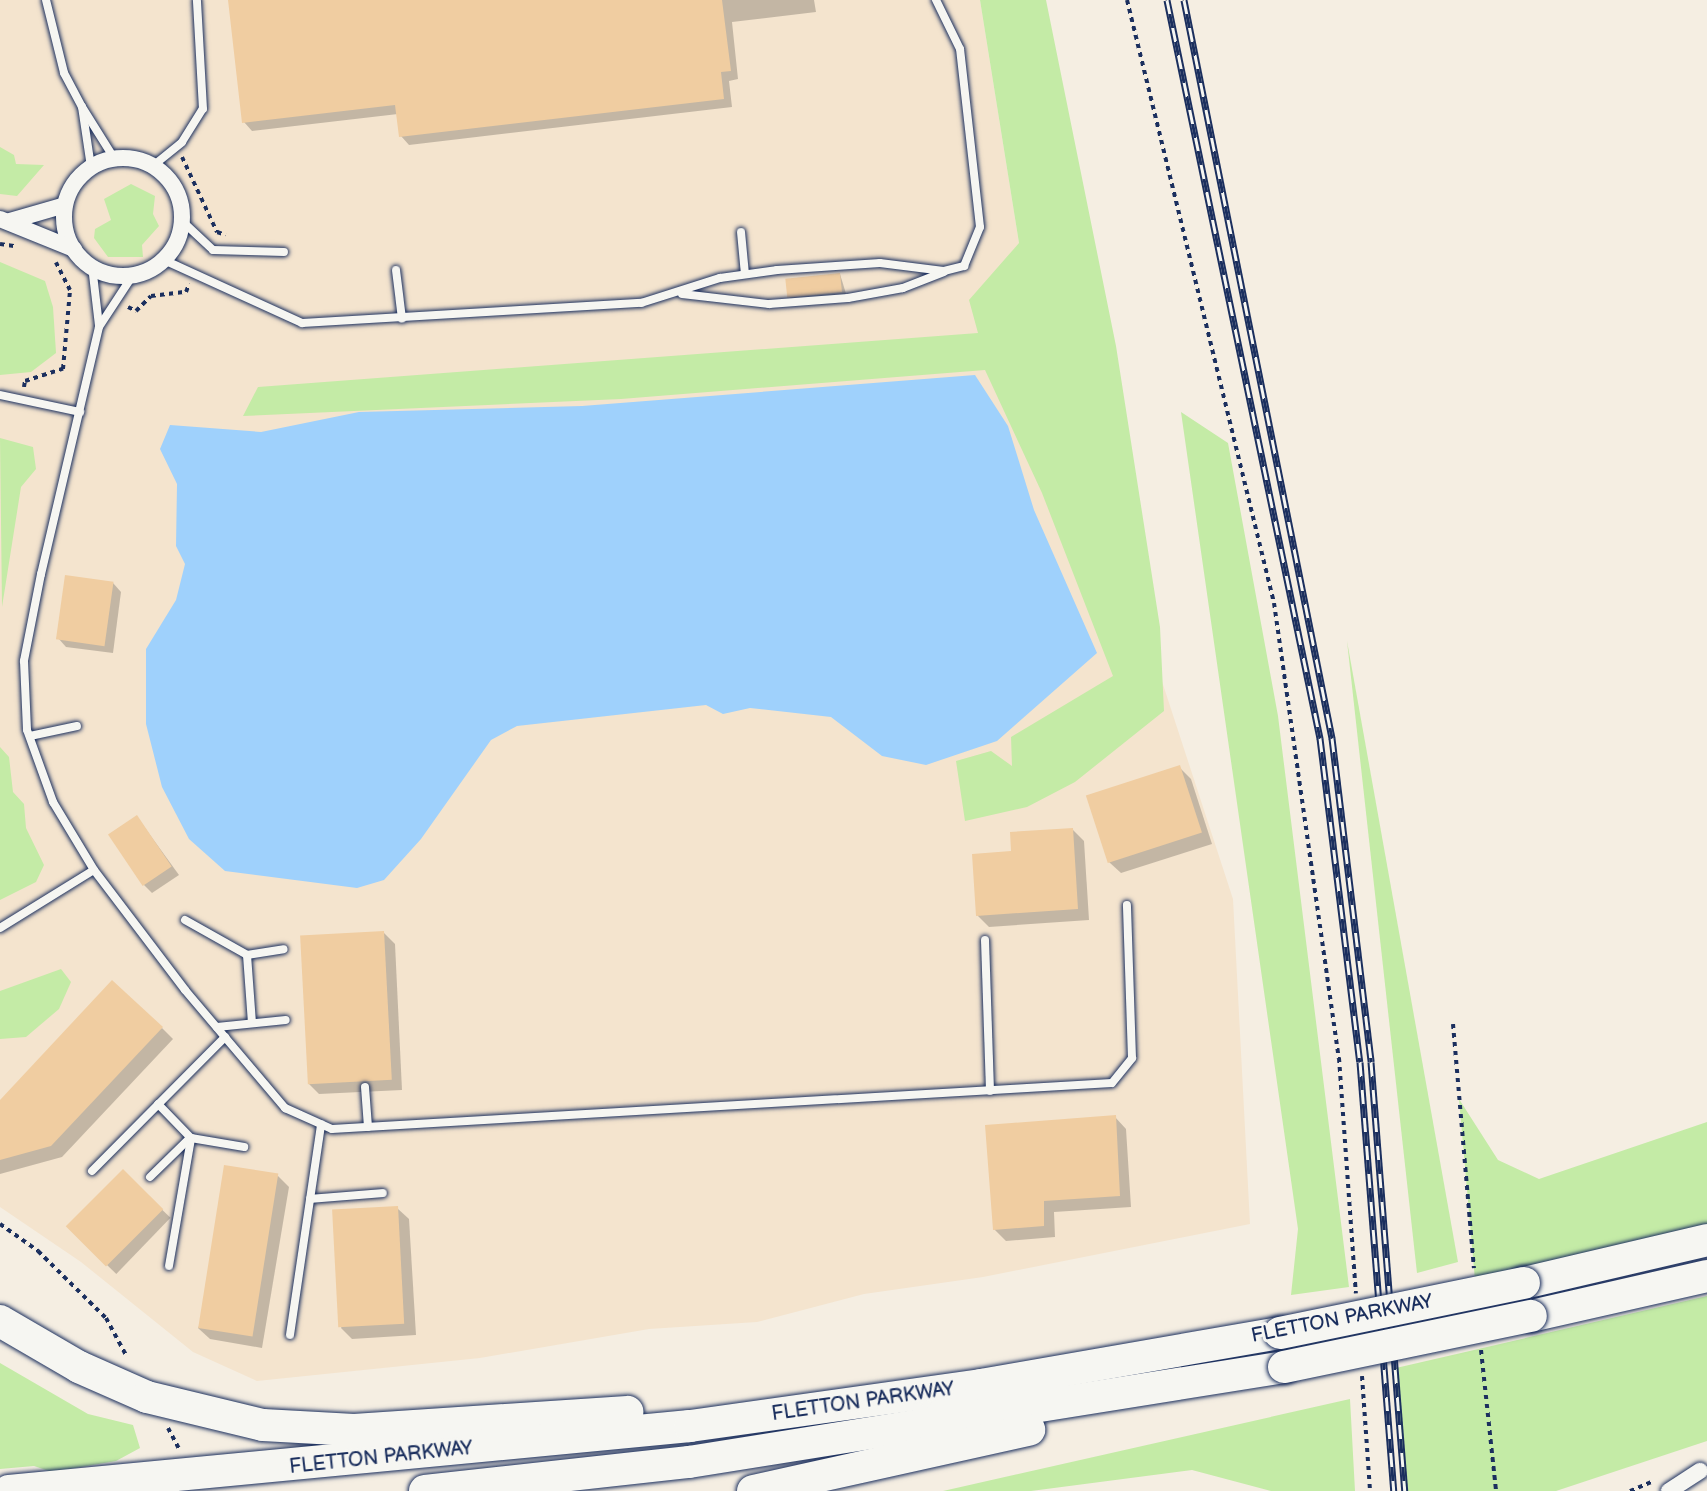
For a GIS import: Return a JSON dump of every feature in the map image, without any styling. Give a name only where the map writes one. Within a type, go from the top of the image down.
[{"type":"highway","name":"FLETTON PARKWAY","points":[[9,1491],[690,1426],[981,1385],[1280,1333],[1524,1283],[1707,1240]]},
{"type":"highway","name":"FLETTON PARKWAY","points":[[425,1491],[689,1462],[1215,1381],[1531,1316],[1707,1276]]},
{"type":"highway","points":[[0,1321],[79,1368],[147,1397],[221,1417],[308,1429],[430,1427],[981,1385]]},
{"type":"highway","points":[[753,1491],[967,1446],[1215,1381]]},
{"type":"street","points":[[5,220],[74,249],[92,266],[133,275],[164,260],[182,221],[176,189],[153,165],[114,158],[91,167],[70,190],[65,205],[74,249]]},
{"type":"street","points":[[5,220],[65,205]]},
{"type":"street","points":[[1669,1491],[1704,1470]]},
{"type":"lane","points":[[45,0],[64,73],[114,158]]},
{"type":"lane","points":[[153,165],[182,142],[203,109],[196,0]]},
{"type":"lane","points":[[681,293],[769,304],[848,298],[903,288],[964,266],[980,227],[960,49],[936,0]]},
{"type":"lane","points":[[82,107],[91,167]]},
{"type":"lane","points":[[182,221],[213,250],[284,252]]},
{"type":"lane","points":[[741,232],[745,274]]},
{"type":"lane","points":[[164,260],[302,323],[402,319],[641,303],[745,274],[880,263],[944,272]]},
{"type":"lane","points":[[92,266],[99,327],[24,661],[30,736],[52,802],[94,870],[225,1037],[285,1108],[332,1129],[1112,1083],[1131,1059],[1127,905]]},
{"type":"lane","points":[[396,270],[402,319]]},
{"type":"lane","points":[[99,327],[133,275]]},
{"type":"lane","points":[[0,395],[80,412]]},
{"type":"lane","points":[[30,736],[77,726]]},
{"type":"lane","points":[[0,928],[94,870]]},
{"type":"lane","points":[[185,920],[247,954],[284,949]]},
{"type":"lane","points":[[986,940],[990,1090]]},
{"type":"lane","points":[[247,954],[252,1023]]},
{"type":"lane","points":[[217,1027],[286,1020]]},
{"type":"lane","points":[[92,1171],[225,1037]]},
{"type":"lane","points":[[365,1087],[368,1127]]},
{"type":"lane","points":[[158,1104],[191,1138],[244,1147]]},
{"type":"lane","points":[[290,1335],[321,1124]]},
{"type":"lane","points":[[150,1177],[191,1138]]},
{"type":"lane","points":[[169,1266],[191,1138]]},
{"type":"lane","points":[[310,1199],[383,1193]]},
{"type":"path","points":[[1127,0],[1274,603],[1339,1058],[1357,1302]]},
{"type":"path","points":[[182,157],[217,232]]},
{"type":"path","points":[[0,243],[20,248]]},
{"type":"path","points":[[25,381],[58,372],[66,354],[70,290],[63,270],[50,256]]},
{"type":"path","points":[[128,306],[136,311],[151,296],[186,291],[189,284]]},
{"type":"path","points":[[1453,1024],[1475,1280]]},
{"type":"path","points":[[0,1224],[38,1251],[106,1318],[126,1355]]},
{"type":"path","points":[[1481,1343],[1496,1491]]},
{"type":"path","points":[[1362,1372],[1370,1491]]},
{"type":"path","points":[[166,1424],[182,1454]]},
{"type":"shaded area","points":[[0,0],[980,0],[1019,243],[1233,899],[1250,1224],[983,1277],[864,1294],[757,1322],[649,1329],[480,1358],[257,1381],[193,1352],[81,1262],[0,1207]]},
{"type":"green space","points":[[980,0],[1046,0],[1116,346],[1160,627],[1164,711],[1075,782],[1027,807],[965,821],[956,761],[991,751],[1012,766],[1011,737],[1113,676],[1042,493],[985,370],[621,399],[243,416],[258,387],[978,333],[969,300],[1019,243]]},
{"type":"green space","points":[[0,147],[14,155],[16,164],[44,165],[17,196],[0,194]]},
{"type":"green space","points":[[131,184],[155,196],[153,214],[159,226],[142,245],[143,257],[108,257],[94,238],[95,229],[111,220],[104,199]]},
{"type":"green space","points":[[0,262],[45,281],[53,307],[56,353],[31,372],[0,375]]},
{"type":"green space","points":[[1181,412],[1228,443],[1278,716],[1349,1287],[1291,1295],[1298,1229]]},
{"type":"green space","points":[[0,438],[33,447],[36,469],[21,487],[2,607]]},
{"type":"green space","points":[[1347,641],[1458,1262],[1417,1273]]},
{"type":"green space","points":[[0,747],[9,757],[13,792],[24,804],[26,828],[44,865],[36,882],[0,900]]},
{"type":"green space","points":[[61,969],[71,982],[59,1009],[26,1037],[0,1039],[0,991]]},
{"type":"green space","points":[[1459,1099],[1498,1160],[1539,1179],[1707,1122],[1707,1227],[1475,1280]]},
{"type":"green space","points":[[1707,1296],[1707,1441],[1556,1491],[1405,1491],[1396,1368]]},
{"type":"green space","points":[[0,1363],[88,1414],[133,1425],[140,1448],[116,1461],[52,1472],[34,1466],[0,1469]]},
{"type":"green space","points":[[1350,1399],[1355,1491],[1271,1491],[1192,1470],[1031,1491],[943,1491]]},
{"type":"water","points":[[975,375],[1008,426],[1034,510],[1097,653],[997,741],[926,765],[882,756],[831,717],[750,708],[723,714],[706,705],[517,726],[491,740],[421,839],[384,880],[357,888],[225,871],[189,839],[162,787],[146,724],[146,649],[176,600],[185,564],[176,546],[177,484],[160,449],[170,425],[261,432],[359,412],[582,406]]},
{"type":"building","points":[[228,0],[722,0],[731,71],[721,72],[724,99],[399,137],[395,105],[242,123]]},
{"type":"building","points":[[840,273],[842,292],[787,298],[785,279]]},
{"type":"building","points":[[65,575],[114,582],[104,646],[56,639]]},
{"type":"building","points":[[1180,765],[1202,833],[1108,863],[1086,796]]},
{"type":"building","points":[[137,815],[172,866],[143,886],[108,835]]},
{"type":"building","points":[[1073,828],[1078,909],[976,916],[972,854],[1011,851],[1010,832]]},
{"type":"building","points":[[384,931],[392,1080],[308,1084],[300,935]]},
{"type":"building","points":[[112,980],[163,1027],[51,1146],[0,1160],[0,1100]]},
{"type":"building","points":[[1116,1115],[1120,1196],[1044,1201],[1044,1226],[993,1230],[985,1125]]},
{"type":"building","points":[[224,1165],[278,1174],[253,1337],[198,1328]]},
{"type":"building","points":[[123,1169],[163,1209],[106,1267],[66,1226]]},
{"type":"building","points":[[398,1206],[404,1324],[338,1327],[332,1209]]},
{"type":"railway","points":[[1167,0],[1320,738],[1360,1062],[1394,1491]]},
{"type":"railway","points":[[1184,0],[1332,738],[1371,1062],[1405,1491]]}]
